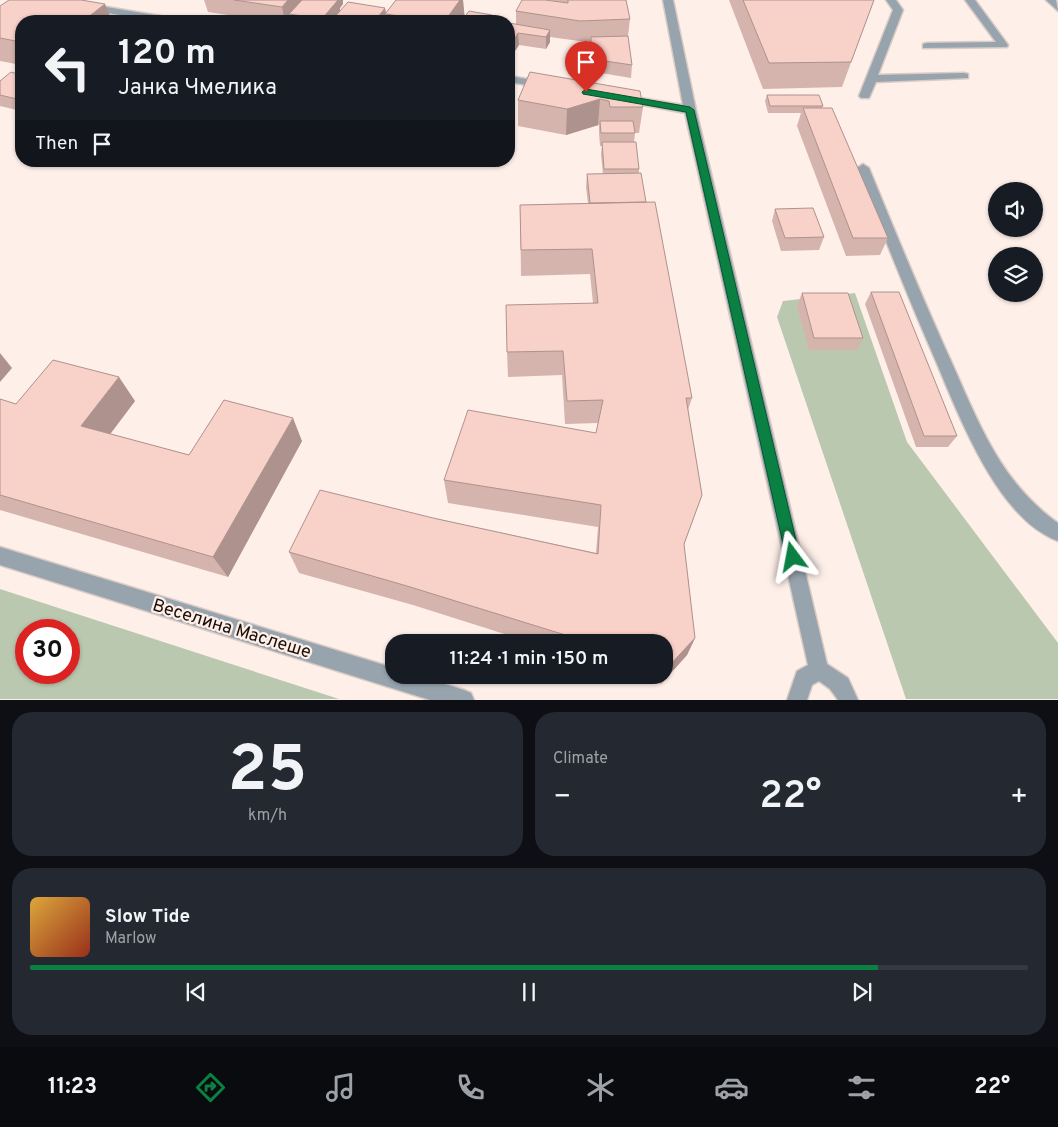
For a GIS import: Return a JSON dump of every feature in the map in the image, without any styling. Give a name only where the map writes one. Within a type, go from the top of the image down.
[{"type":"street","points":[[48,0],[137,15]]},
{"type":"street","points":[[668,0],[690,110],[819,670]]},
{"type":"street","points":[[865,96],[898,10],[891,0]]},
{"type":"street","points":[[927,46],[1003,44],[970,0]]},
{"type":"street","points":[[1052,0],[1058,8]]},
{"type":"street","points":[[871,79],[964,76]]},
{"type":"street","points":[[515,80],[557,87]]},
{"type":"street","points":[[606,95],[690,110]]},
{"type":"street","points":[[863,168],[910,285],[982,448],[999,475],[1030,513],[1058,534]]},
{"type":"street","name":"Веселина Маслеше","points":[[0,556],[464,700]]},
{"type":"street","points":[[797,700],[804,678],[819,670]]},
{"type":"street","points":[[819,670],[835,678],[846,693],[848,700]]},
{"type":"green space","points":[[855,293],[907,442],[1058,643],[1058,699],[906,699],[777,317],[783,301]]},
{"type":"green space","points":[[0,589],[339,699],[0,699]]},
{"type":"building","points":[[9,0],[81,0],[105,4],[91,15],[15,15],[15,41],[0,38],[0,6]]},
{"type":"building","points":[[234,0],[288,0],[282,7]]},
{"type":"building","points":[[302,0],[338,0],[325,15],[289,14]]},
{"type":"building","points":[[396,0],[460,0],[449,15],[385,14]]},
{"type":"building","points":[[522,0],[568,3],[568,0],[626,0],[630,19],[580,21],[516,11]]},
{"type":"building","points":[[743,0],[874,0],[851,62],[769,63]]},
{"type":"building","points":[[348,2],[385,8],[380,15],[336,15]]},
{"type":"building","points":[[469,11],[492,15],[466,15]]},
{"type":"building","points":[[515,24],[550,30],[546,37],[518,33],[515,38]]},
{"type":"building","points":[[628,36],[632,65],[578,57],[581,44],[591,45],[591,37]]},
{"type":"building","points":[[11,72],[15,73],[15,99],[0,95],[0,81]]},
{"type":"building","points":[[530,72],[640,91],[643,107],[610,107],[609,101],[600,99],[567,109],[518,100]]},
{"type":"building","points":[[767,95],[819,95],[823,106],[770,106]]},
{"type":"building","points":[[803,108],[832,108],[888,238],[853,238]]},
{"type":"building","points":[[600,121],[633,121],[635,133],[601,133]]},
{"type":"building","points":[[602,142],[636,142],[639,169],[604,169]]},
{"type":"building","points":[[641,173],[646,202],[590,203],[587,174]]},
{"type":"building","points":[[655,202],[692,398],[686,398],[702,495],[684,544],[695,638],[673,662],[673,634],[562,634],[289,552],[320,490],[433,518],[598,554],[601,505],[444,480],[468,410],[596,433],[603,400],[567,401],[563,351],[507,352],[506,305],[598,303],[592,249],[521,250],[520,205]]},
{"type":"building","points":[[813,208],[824,237],[785,238],[775,209]]},
{"type":"building","points":[[871,292],[899,292],[957,436],[924,436]]},
{"type":"building","points":[[802,293],[848,293],[863,338],[814,338]]},
{"type":"building","points":[[53,360],[119,377],[81,426],[189,455],[224,400],[293,418],[213,557],[0,495],[0,399],[16,404]]},
{"type":"route","points":[[586,92],[690,110],[793,557]]}]
